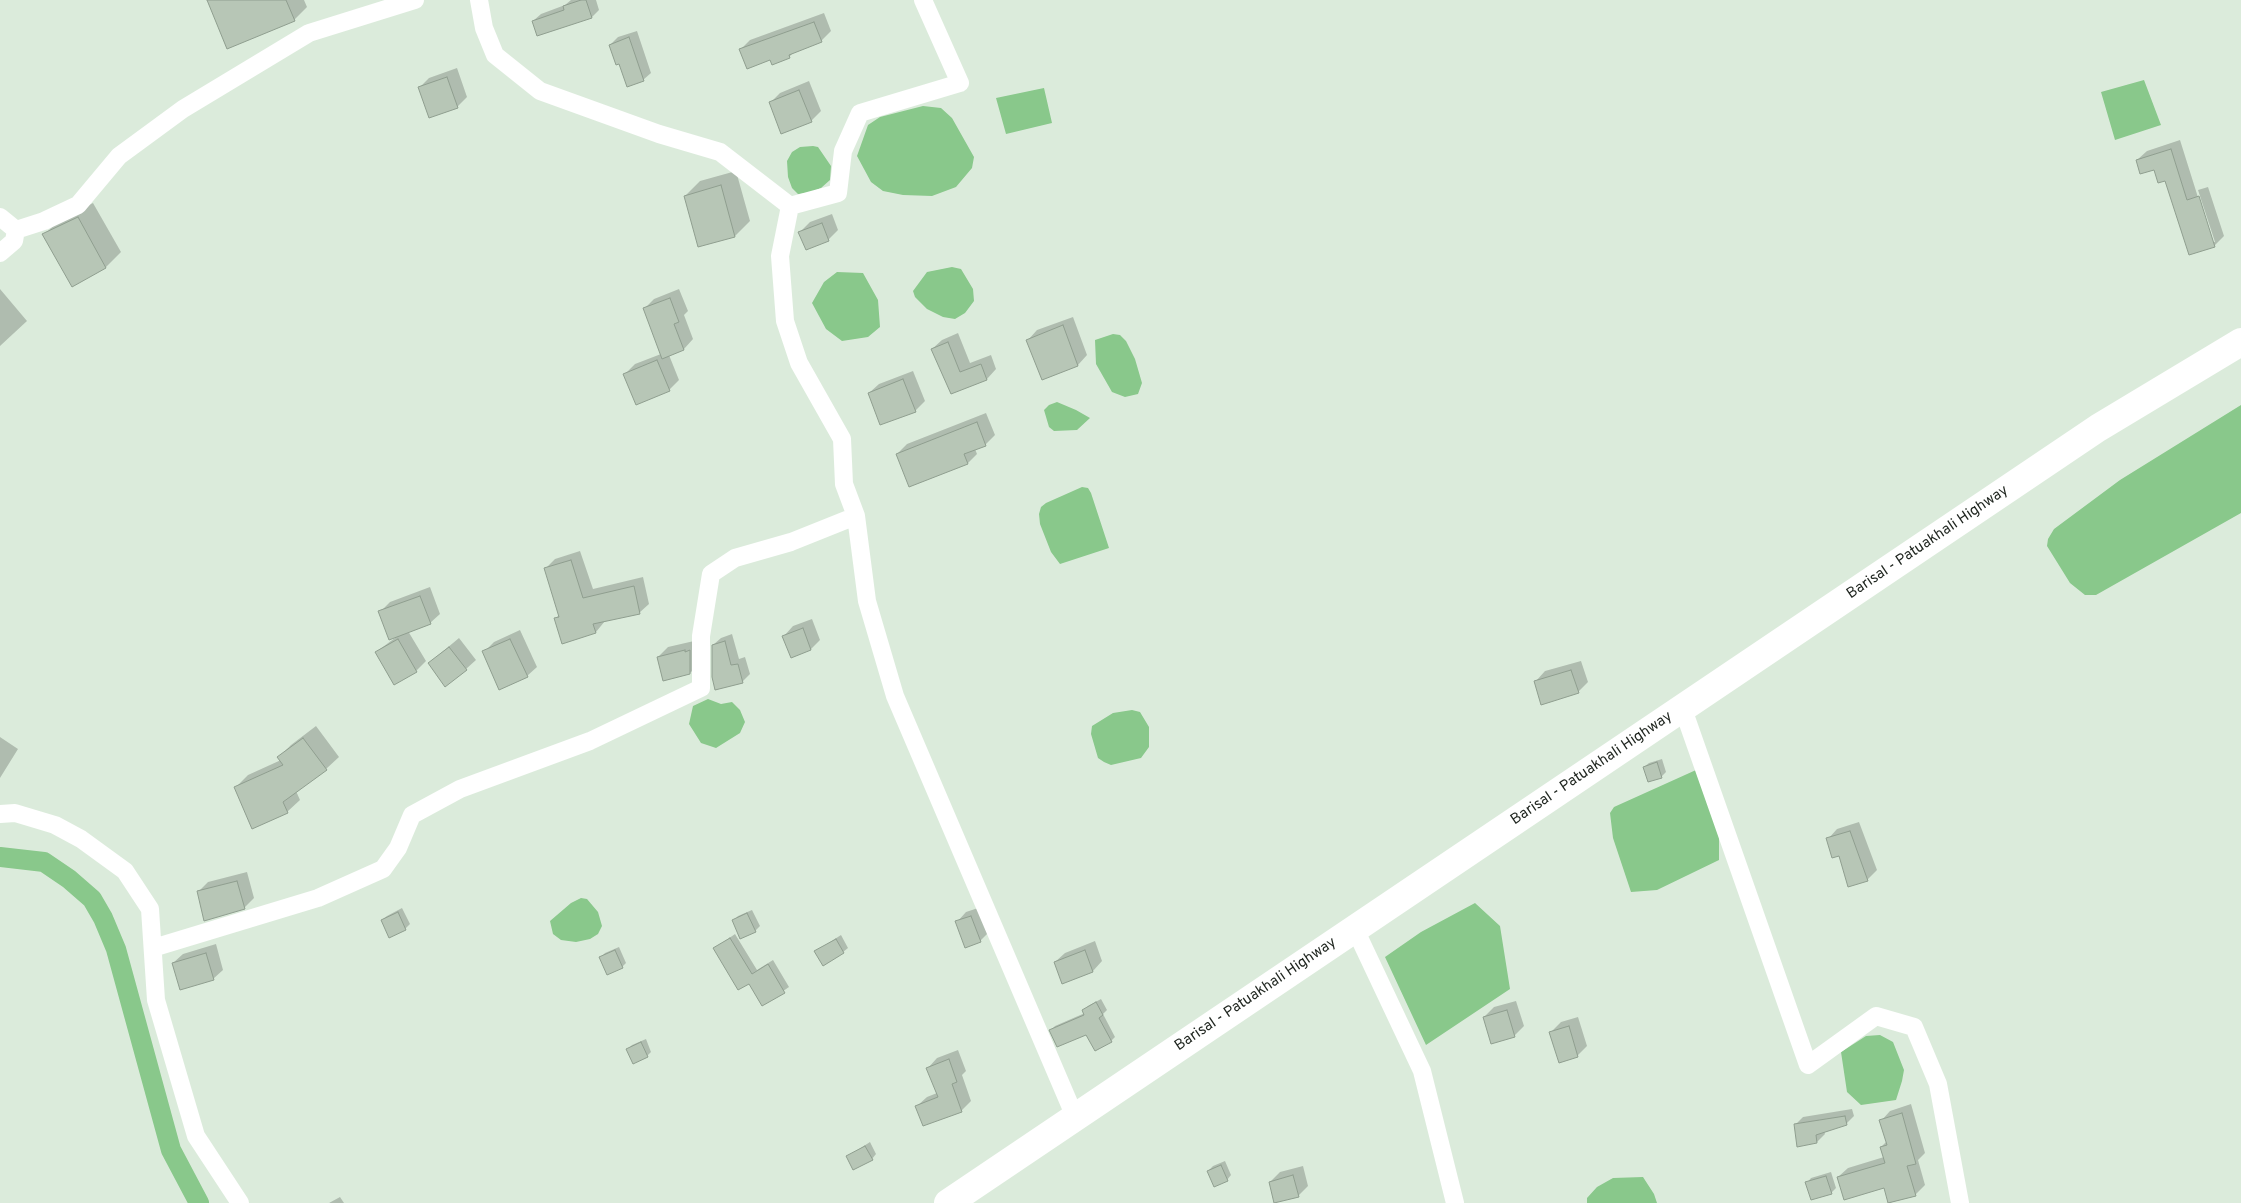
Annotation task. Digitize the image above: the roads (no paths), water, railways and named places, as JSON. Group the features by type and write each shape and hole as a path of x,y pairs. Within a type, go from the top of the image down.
{"highway":[{"name":"Barisal - Patuakhali Highway","path":"948,1203 2098,428 2241,342"}],"street":[{"path":"16,230 44,222 78,205 119,156 183,109 309,33 415,0"},
{"path":"480,0 484,28 495,55 540,91 659,134 720,152 790,206"},
{"path":"790,206 838,193 843,151 860,113 960,83 924,0"},
{"path":"790,206 780,256 784,321 799,363 842,439 844,484 856,516 867,601 895,696 1075,1117"},
{"path":"0,217 16,230"},
{"path":"0,253 14,241 16,230"},
{"path":"152,948 318,898 383,869 398,848 412,815 460,789 590,741 701,688 701,636 711,574 736,558 790,542 856,516"},
{"path":"1683,709 1808,1065 1876,1016 1914,1027 1938,1084 1960,1203"},
{"path":"0,814 15,812 55,825 81,839 125,871 150,909 156,1000 196,1136 240,1203"},
{"path":"1355,929 1422,1072 1455,1203"}],"waterway":[{"path":"0,857 44,862 69,879 92,899 103,918 116,949 171,1150 199,1203"}]}
